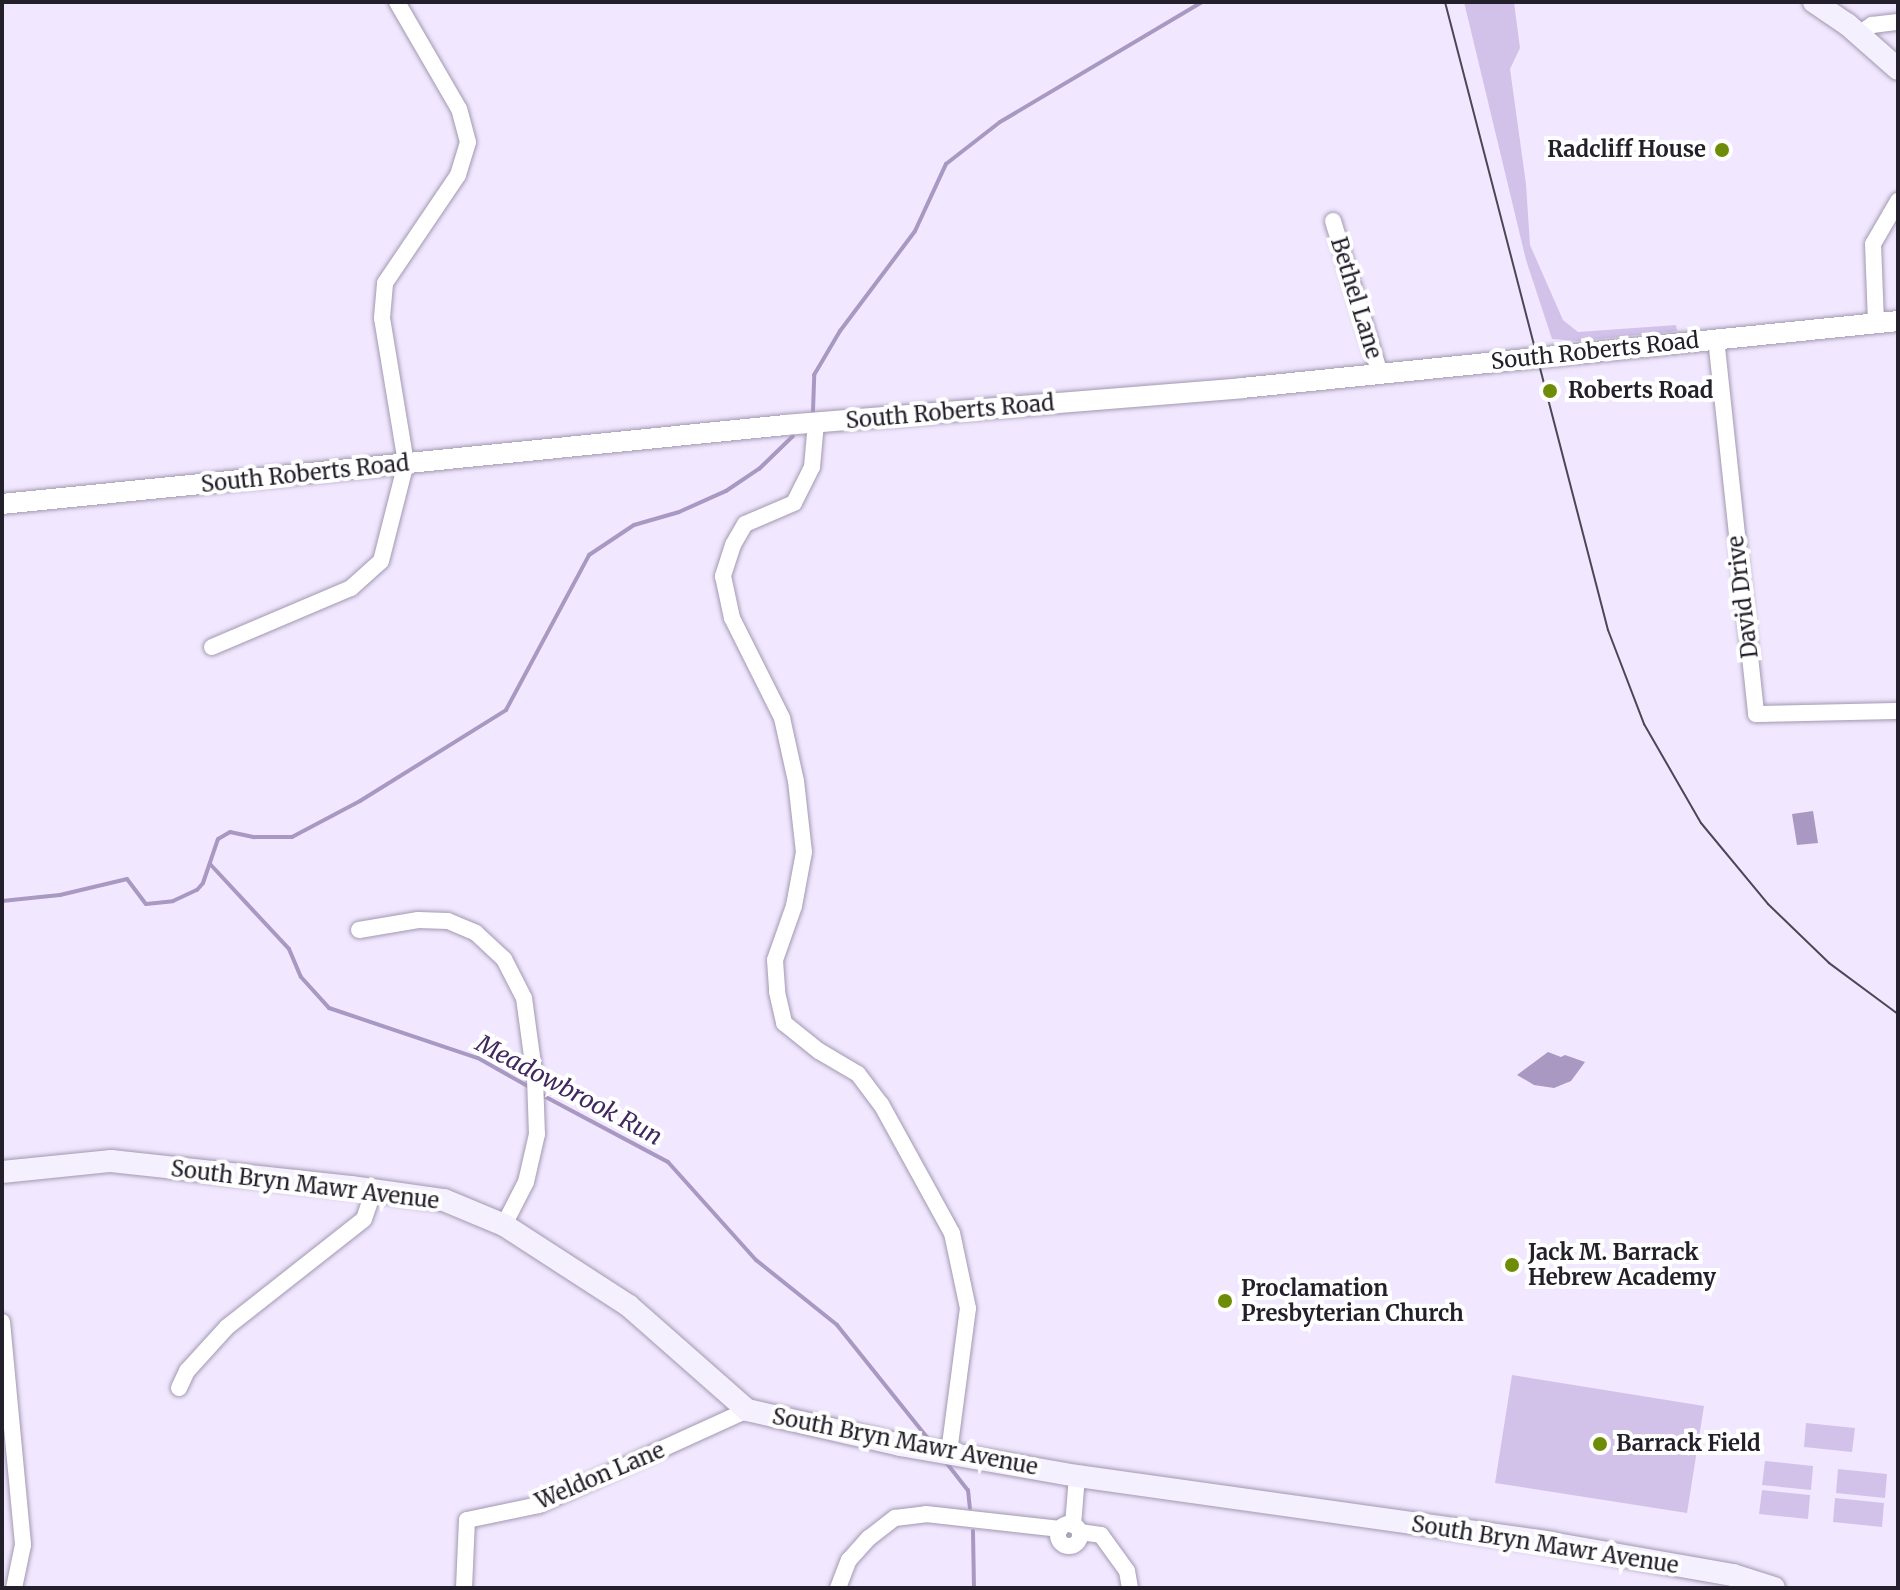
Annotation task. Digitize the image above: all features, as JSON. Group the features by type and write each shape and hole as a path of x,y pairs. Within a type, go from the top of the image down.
{"main road":[{"path":"1814,2 1859,34 1898,69"},
{"name":"South Bryn Mawr Avenue","path":"2,1172 111,1161 444,1200 504,1225 629,1306 747,1410 901,1445 1077,1476 1551,1543 1733,1575 1774,1588"}],"street":[{"path":"212,647 351,588 381,561 406,463 382,318 385,283 458,175 468,142 459,109 397,2"},
{"path":"1859,34 1872,25 1898,22"},
{"path":"1876,322 1873,244 1898,201"},
{"name":"Bethel Lane","path":"1333,221 1380,374"},
{"name":"South Roberts Road","path":"2,504 816,423 1380,374 1898,321"},
{"name":"David Drive","path":"1716,338 1756,714 1898,711"},
{"path":"816,423 812,467 794,503 745,524 733,545 723,576 732,618 782,718 796,781 804,852 794,906 775,960 777,992 784,1023 819,1051 858,1074 881,1104 952,1233 968,1308 946,1452"},
{"path":"359,930 418,920 448,921 476,933 504,959 524,998 535,1078 537,1134 526,1182 504,1225"},
{"path":"179,1388 187,1371 227,1327 364,1219 374,1190"},
{"path":"2,1322 23,1545 14,1588"},
{"name":"Weldon Lane","path":"464,1588 467,1520 539,1505 747,1410"},
{"path":"1071,1529 1077,1476"},
{"path":"838,1588 849,1560 869,1538 895,1518 926,1514 1101,1535 1127,1571 1130,1588"}],"shaded area":[{"path":"1464,2 1514,2 1520,48 1510,69 1526,184 1530,245 1563,320 1578,332 1676,325 1677,331 1578,341 1552,339 1526,260"},
{"path":"1813,811 1818,843 1797,845 1792,814"},
{"path":"1548,1052 1585,1062 1571,1081 1554,1088 1534,1085 1517,1075"},
{"name":"Barrack Field","path":"1512,1375 1704,1406 1687,1513 1495,1483"},
{"path":"1806,1423 1855,1428 1852,1452 1804,1447"},
{"path":"1765,1461 1813,1466 1811,1490 1762,1485"},
{"path":"1838,1469 1887,1474 1885,1498 1836,1493"},
{"path":"1762,1490 1810,1495 1808,1519 1759,1514"},
{"path":"1835,1498 1884,1503 1882,1527 1833,1522"}],"waterway":[{"path":"813,411 814,375 840,331 915,231 946,164 1000,122 1202,2"},
{"path":"2,901 60,895 127,879 146,904 173,901 197,890 203,883 218,839 230,832 254,837 292,837 360,801 506,710 589,555 634,525 679,512 726,491 759,469 793,436"},
{"name":"Meadowbrook Run","path":"210,864 289,949 301,977 329,1008 478,1058 531,1088"},
{"name":"Meadowbrook Run","path":"542,1095 668,1162 756,1260 837,1325 930,1441"},
{"name":"Meadowbrook Run","path":"945,1461 968,1490 970,1508"},
{"name":"Meadowbrook Run","path":"973,1531 974,1588"}],"tram line":[{"path":"1445,2 1608,630 1644,724 1701,823 1768,904 1829,963 1898,1014"}],"place":[{"name":"Radcliff House","path":"1722,150"},
{"name":"Roberts Road","path":"1550,391"},
{"name":"Jack M. Barrack Hebrew Academy","path":"1512,1265"},
{"name":"Proclamation Presbyterian Church","path":"1225,1301"},
{"name":"Barrack Field","path":"1600,1444"}]}
